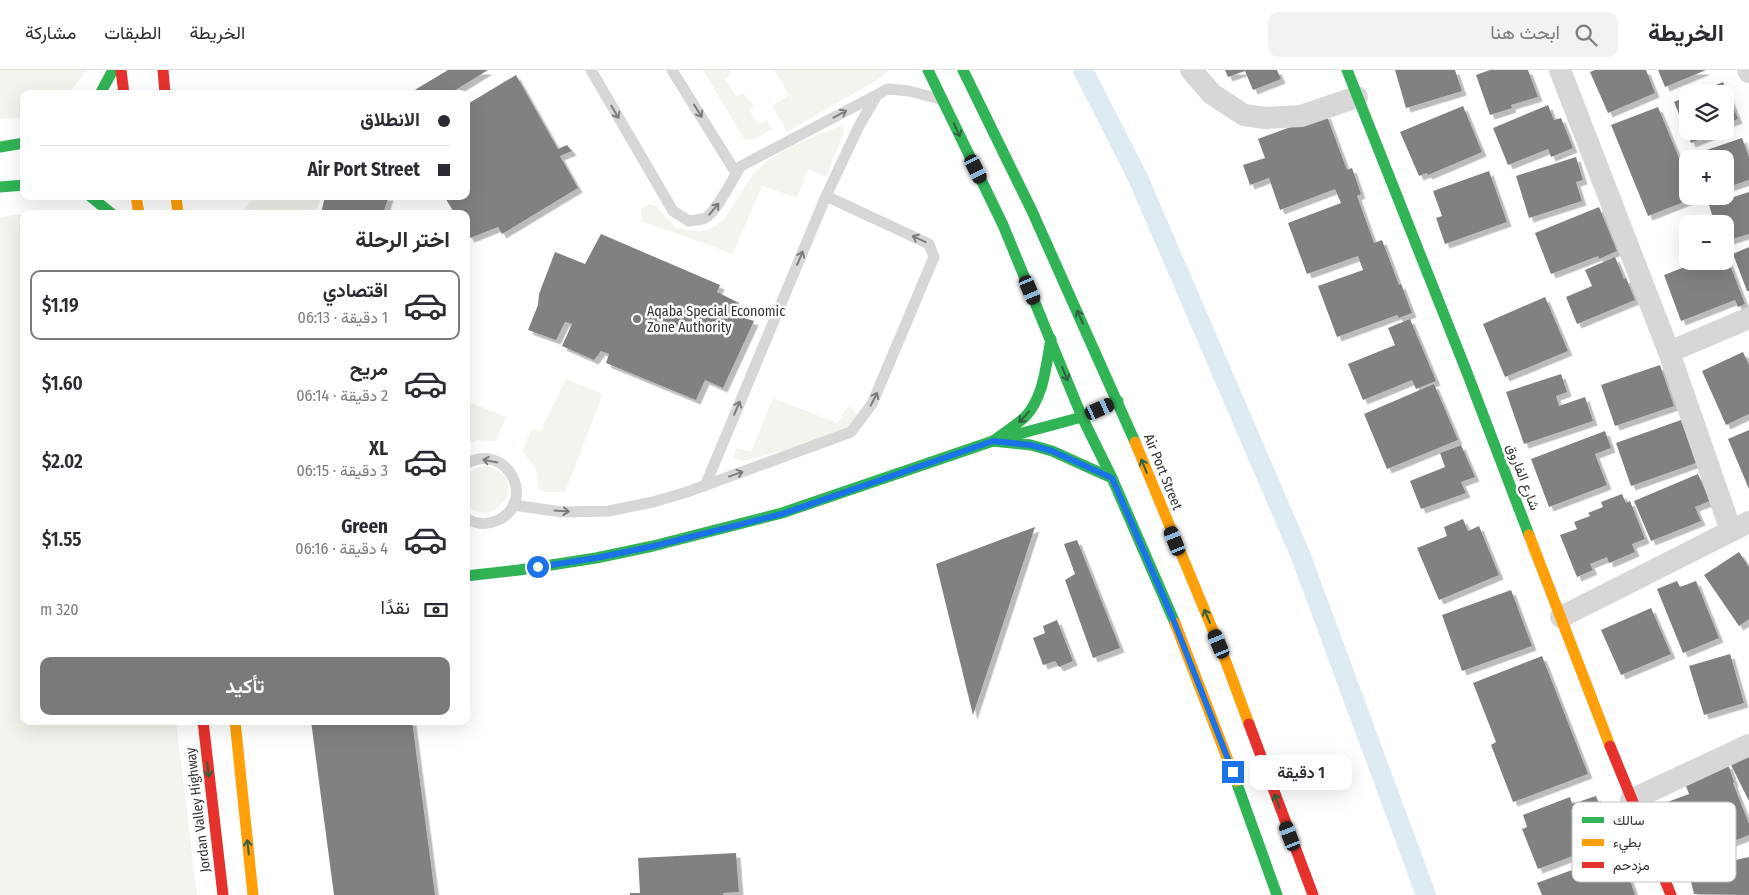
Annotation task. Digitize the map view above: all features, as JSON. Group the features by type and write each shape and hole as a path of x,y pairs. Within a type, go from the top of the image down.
{"main road":[{"path":"102,90 113,70"},
{"path":"121,70 124,90"},
{"path":"163,70 165,90"},
{"path":"928,70 1003,225 1082,417 1112,478 1173,619 1248,810 1270,889"},
{"name":"Air Port Street","path":"963,70 1032,211 1118,401 1226,662 1313,895"},
{"name":"شارع الفاروق","path":"1347,70 1381,153 1631,800"},
{"path":"0,147 20,144"},
{"path":"0,187 20,185"},
{"path":"95,200 107,210"},
{"path":"993,441 1018,423 1033,407 1042,382 1051,339"},
{"path":"470,576 596,558 654,546 782,514 993,441 1082,417 1118,401"},
{"path":"993,441 1031,445 1052,451 1112,478"},
{"name":"Jordan Valley Highway","path":"203,725 223,895"},
{"path":"235,725 254,895"},
{"name":"شارع الفاروق","path":"1666,882 1671,895"}],"street":[{"path":"1191,70 1212,94 1244,115 1265,118 1301,116 1357,97"},
{"path":"1560,70 1669,352 1740,527 1561,618"},
{"path":"1669,352 1749,318"},
{"path":"1631,800 1749,745"}],"lane":[{"path":"590,70 673,211 689,221 706,218 718,204 741,166 888,89 909,91 942,100"},
{"path":"672,70 736,173"},
{"path":"705,486 826,196 858,126 877,95"},
{"path":"514,505 562,512 609,511 653,502 705,486 851,432 872,404 934,258 929,244 826,196"},
{"path":"470,462 482,459 493,460 503,465 510,472 517,492 514,505 510,512 502,519 491,523 470,523"}],"shaded area":[{"path":"0,70 87,70 71,90 20,90 20,117 0,119"},
{"path":"703,70 729,70 732,75 725,78 736,96 743,93 754,106 749,110 759,124 767,120 773,129 752,140 744,139"},
{"path":"774,70 888,70 882,77 787,132 772,106 789,95"},
{"path":"842,126 844,133 826,177 808,169 797,198 762,186 733,254 642,221 641,209 648,204 656,206 676,228 692,231 711,229 726,215 757,170 775,156 797,144"},
{"path":"252,200 320,200 317,210 244,210"},
{"path":"20,214 20,725 176,725 197,895 0,895 0,217"},
{"path":"566,379 603,394 565,492 544,492 538,488 537,473 532,463 522,451 531,429 540,432"},
{"path":"773,398 838,423 846,408 850,406 857,415 847,428 834,437 743,461 733,458 736,448 751,452"},
{"path":"470,403 506,417 496,441 476,440 470,442"},
{"path":"484,466 499,471 507,480 508,490 504,500 497,508 487,513 476,512 470,507 470,473 476,468"}],"building":[{"path":"448,70 488,70 456,90 415,90"},
{"path":"1225,70 1277,70 1281,79 1253,90 1245,71 1228,77"},
{"path":"1395,70 1455,70 1462,91 1406,108"},
{"path":"1490,70 1528,70 1538,97 1511,105 1512,108 1490,115 1476,75"},
{"path":"1595,70 1646,70 1655,93 1608,113 1590,72"},
{"path":"1658,70 1706,70 1665,87"},
{"path":"516,75 558,149 567,145 572,151 560,156 578,188 502,234 498,227 470,238 470,210 453,210 446,200 470,200 470,103"},
{"path":"1679,100 1679,114 1674,102"},
{"path":"1548,105 1554,120 1561,118 1573,148 1551,157 1548,149 1508,165 1493,128"},
{"path":"1463,106 1482,152 1428,175 1427,173 1419,176 1400,132"},
{"path":"1658,107 1679,158 1679,204 1648,216 1611,125"},
{"path":"1734,109 1738,119 1734,121"},
{"path":"1326,114 1347,170 1352,168 1361,194 1357,196 1374,243 1382,240 1412,313 1399,318 1397,315 1337,337 1318,286 1363,270 1358,256 1307,274 1288,223 1341,203 1335,189 1280,210 1269,178 1250,185 1243,165 1265,158 1258,139"},
{"path":"1742,138 1749,157 1749,180 1734,185 1734,150 1707,150"},
{"path":"1576,157 1583,180 1576,182 1582,201 1529,218 1516,176"},
{"path":"1489,171 1507,222 1445,244 1436,218 1442,216 1433,191"},
{"path":"1749,192 1749,234 1734,238 1734,215 1712,215 1709,205 1734,205 1734,197"},
{"path":"324,200 388,200 384,210 322,210"},
{"path":"1599,207 1617,251 1599,259 1598,256 1551,274 1535,233"},
{"path":"601,234 720,285 717,292 739,303 732,314 754,321 723,388 705,380 696,400 606,363 609,354 601,351 594,360 562,346 572,324 565,322 556,340 528,330 555,252 585,264"},
{"path":"1749,247 1749,291 1747,291 1734,254"},
{"path":"1615,257 1635,300 1577,324 1566,297 1592,286 1585,270"},
{"path":"1679,269 1732,270 1745,304 1738,307 1735,300 1681,321 1664,275"},
{"path":"1545,297 1568,351 1505,377 1483,324"},
{"path":"1410,319 1436,381 1416,389 1412,380 1363,400 1348,364 1395,345 1388,328"},
{"path":"1743,352 1749,365 1749,414 1726,425 1702,371"},
{"path":"1660,365 1674,406 1615,426 1601,385"},
{"path":"1561,374 1567,392 1556,396 1559,406 1585,397 1593,421 1524,444 1506,392"},
{"path":"1434,384 1458,440 1387,469 1364,414"},
{"path":"1681,420 1696,463 1631,486 1616,443"},
{"path":"1749,430 1749,489 1728,439"},
{"path":"1605,431 1611,448 1595,454 1607,485 1549,507 1531,459"},
{"path":"1461,445 1475,477 1461,482 1466,493 1421,509 1410,481 1445,467 1440,453"},
{"path":"1698,474 1710,501 1695,507 1701,521 1651,541 1634,501"},
{"path":"1622,494 1626,503 1630,501 1645,539 1632,544 1635,552 1609,563 1607,557 1590,564 1593,570 1577,577 1560,535 1577,529 1574,522 1590,516 1588,513 1603,507 1601,502"},
{"path":"1463,519 1468,531 1479,526 1499,575 1439,600 1417,548 1447,536 1444,527"},
{"path":"1035,527 973,715 936,564"},
{"path":"1077,540 1120,648 1093,658 1065,580 1075,574 1064,544"},
{"path":"1739,552 1749,567 1749,619 1739,626 1704,575"},
{"path":"1677,581 1680,587 1696,581 1719,638 1683,653 1657,589"},
{"path":"1511,590 1532,646 1462,671 1442,615"},
{"path":"1651,608 1671,654 1621,675 1601,630"},
{"path":"1057,620 1073,661 1059,667 1055,661 1043,665 1033,638 1045,633 1043,626"},
{"path":"1730,654 1744,703 1704,715 1689,666"},
{"path":"1542,656 1588,774 1513,802 1491,745 1496,742 1473,683"},
{"path":"312,725 413,725 435,895 334,895"},
{"path":"1749,754 1749,801 1730,763"},
{"path":"1728,764 1733,783 1749,824 1749,835 1736,840 1736,802 1667,802 1689,794 1684,781"},
{"path":"1596,796 1598,802 1578,802"},
{"path":"1570,797 1572,804 1572,856 1538,869 1522,829 1527,827 1523,815"},
{"path":"736,853 739,892 723,893 723,895 630,895 630,893 640,893 638,858"},
{"path":"1749,857 1749,895 1694,894 1691,882 1736,882 1736,860"},
{"path":"1572,870 1572,882 1631,882 1635,895 1542,895 1537,883"}],"waterway":[{"path":"1083,70 1138,178 1300,554 1426,895"}],"traffic: fast":[{"path":"102,90 113,70"},
{"path":"928,70 1003,225 1082,417 1112,478 1175,623"},
{"path":"963,70 1032,211 1135,442"},
{"path":"1347,70 1529,535"},
{"path":"0,147 20,144"},
{"path":"0,187 20,185"},
{"path":"95,200 107,210"},
{"path":"993,441 1025,417 1031,409 1043,380 1051,339"},
{"path":"470,576 596,558 653,546 782,513 993,441 1082,417 1118,401"},
{"path":"993,441 1031,445 1052,451 1112,478"},
{"path":"1236,781 1277,895"}],"traffic: slow":[{"path":"137,200 138,210"},
{"path":"176,200 178,210"},
{"path":"1135,442 1226,662 1249,724"},
{"path":"1529,535 1610,746"},
{"path":"1175,623 1236,781"},
{"path":"235,725 253,895"}],"traffic: jam":[{"path":"121,70 124,90"},
{"path":"163,70 165,90"},
{"path":"1249,724 1313,895"},
{"path":"203,725 223,895"},
{"path":"1610,746 1633,802"},
{"path":"1666,882 1671,895"}],"place":[{"name":"Aqaba Special Economic Zone Authority","path":"637,319"}],"route":[{"path":"538,567 654,546 782,514 993,441 1031,445 1052,451 1076,460 1112,478 1173,619 1233,772"}]}
